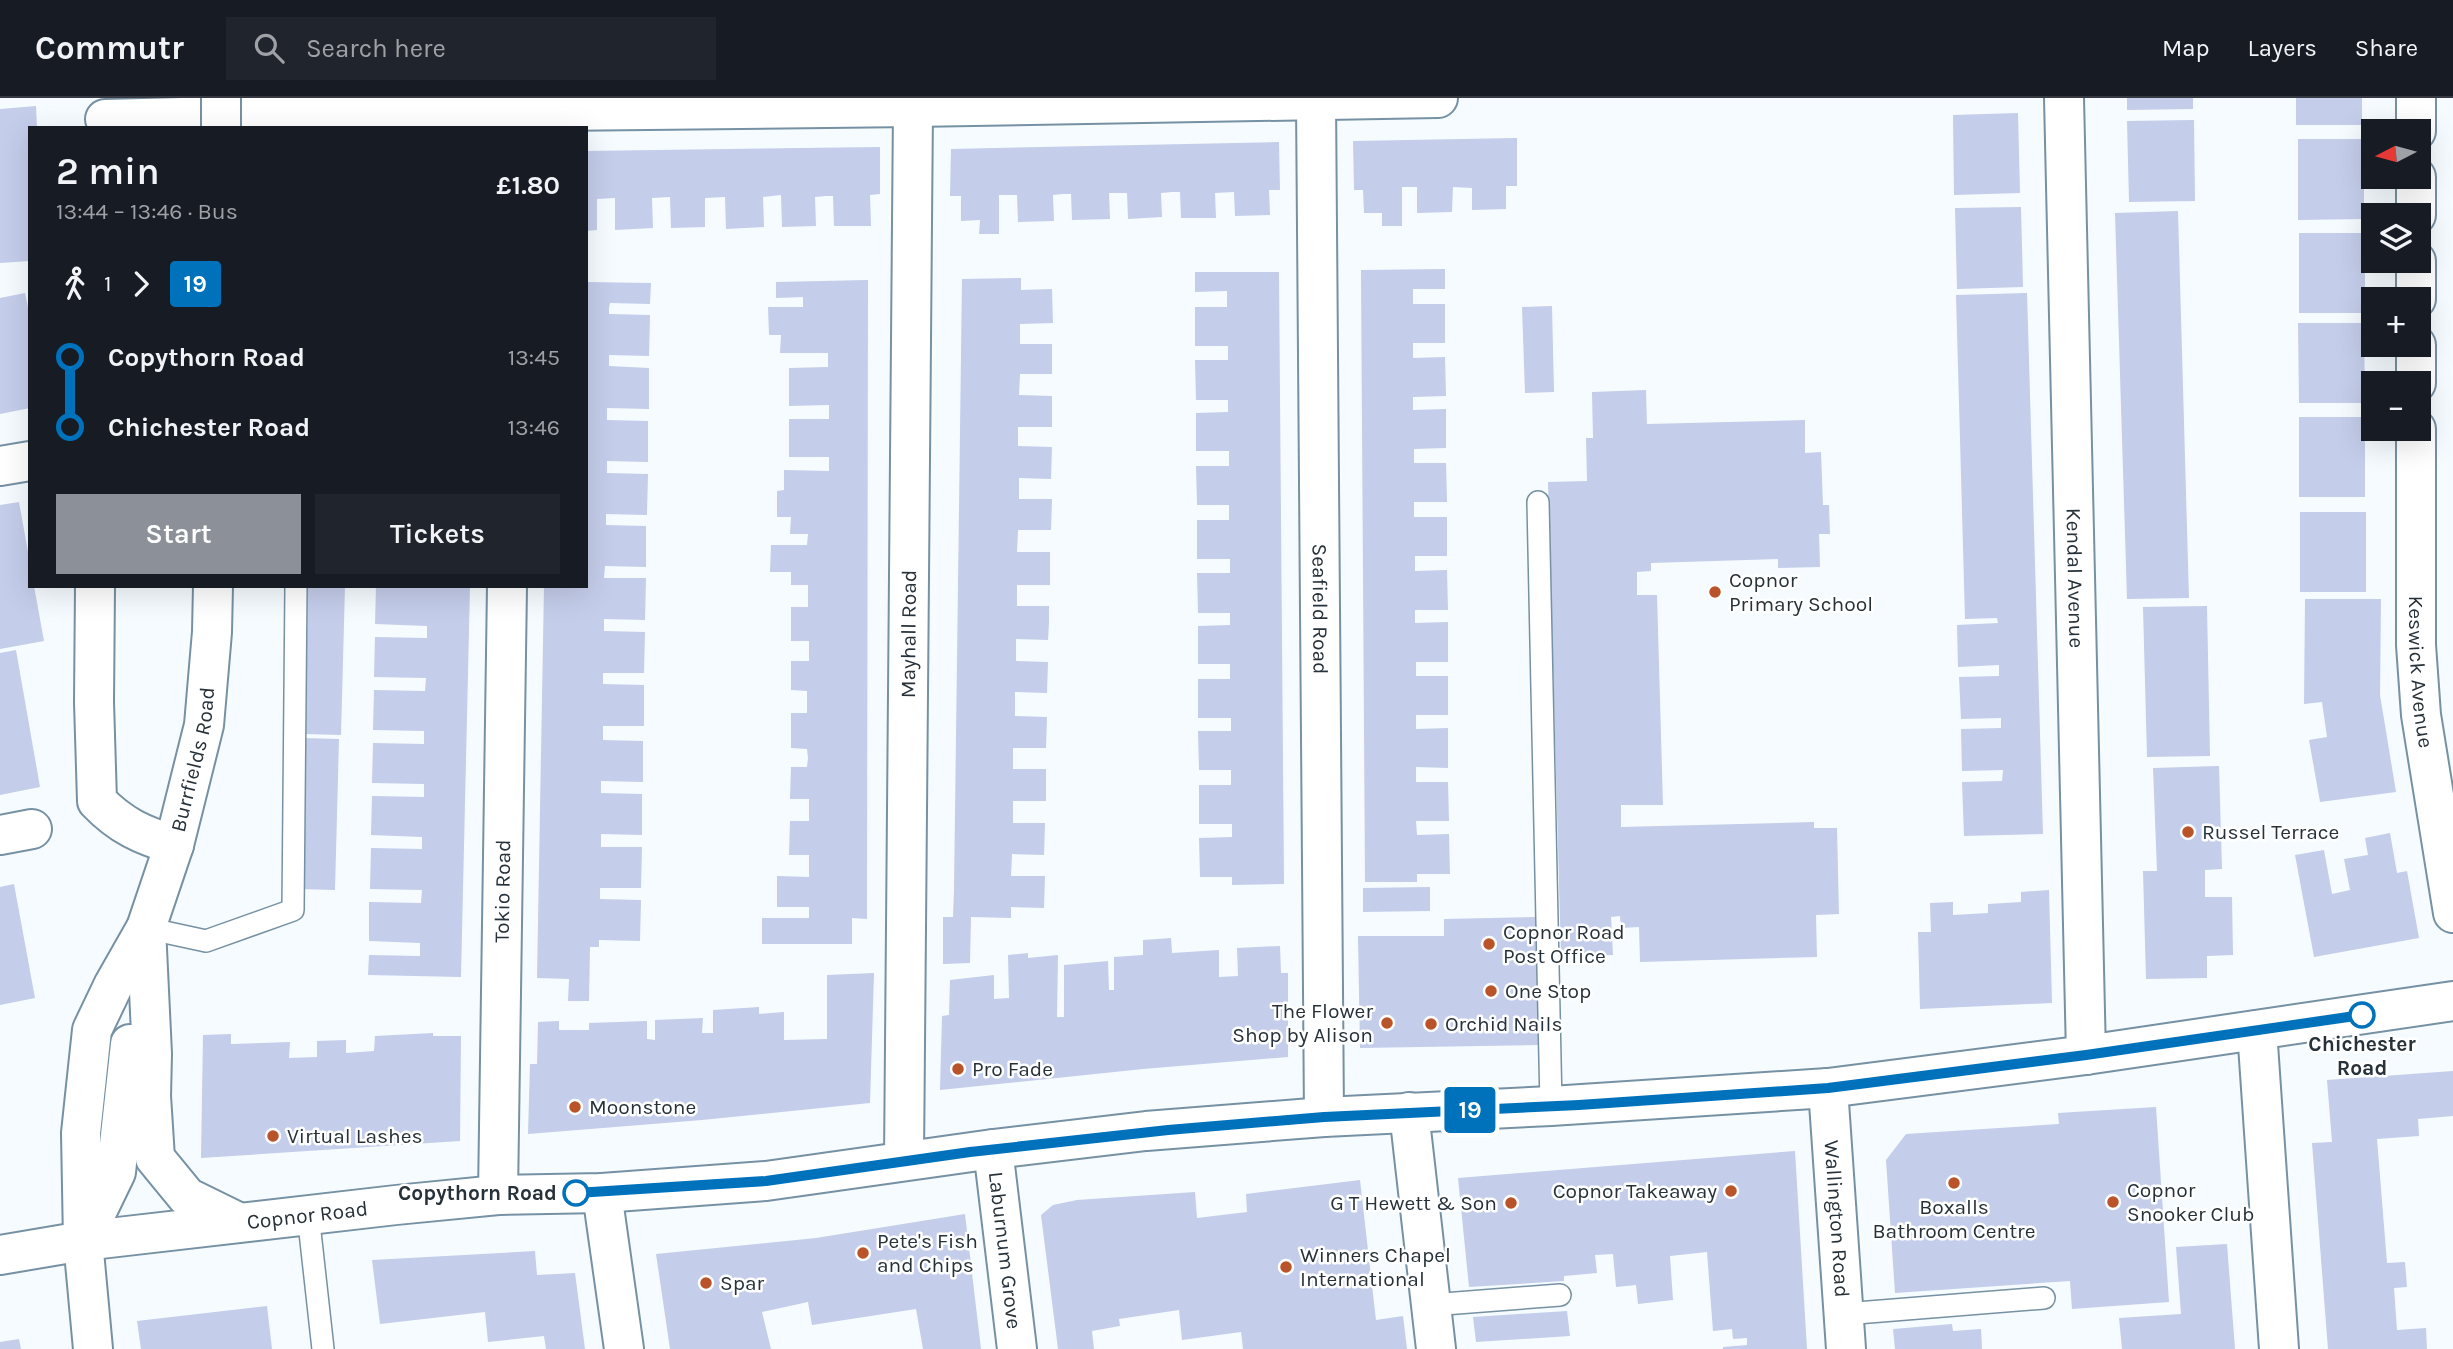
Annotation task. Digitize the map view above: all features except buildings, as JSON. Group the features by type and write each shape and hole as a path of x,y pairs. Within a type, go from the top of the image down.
{"street":[{"path":"221,98 221,126"},
{"path":"105,115 299,121 514,120 913,107 1438,98"},
{"name":"Kendal Avenue","path":"2064,98 2086,1055"},
{"path":"2416,98 2416,119"},
{"name":"Seafield Road","path":"1316,100 1324,1117"},
{"name":"Mayhall Road","path":"904,1161 913,107"},
{"name":"Keswick Avenue","path":"2416,441 2416,645 2421,715 2453,913"},
{"path":"0,466 28,461"},
{"path":"95,588 97,801 113,818 143,835 174,845"},
{"name":"Burrfields Road","path":"93,1349 83,1241 81,1133 92,1030 146,928 174,845 204,725 213,588"},
{"name":"Tokio Road","path":"498,1195 507,588"},
{"name":"Burrfields Road","path":"146,928 155,1158 187,1197 238,1222"},
{"name":"Copnor Road","path":"0,1255 83,1241 238,1222 498,1195 602,1193 766,1181 993,1149 1146,1132 1324,1117 1551,1107 1828,1088 2086,1055 2453,1001"},
{"path":"2257,1030 2279,1349"},
{"name":"Wallington Road","path":"1828,1088 1845,1332"},
{"path":"1409,1112 1436,1349"},
{"name":"Laburnum Grove","path":"993,1149 1017,1349"},
{"path":"602,1193 624,1349"}],"lane":[{"path":"1538,502 1551,1107"},
{"path":"146,928 206,941 293,910 296,588"},
{"path":"308,1214 323,1349"},
{"path":"1431,1305 1560,1294"},
{"path":"1845,1332 2044,1298"}],"bus line":[{"name":"19","path":"576,1193 766,1181 970,1152 1168,1130 1324,1117 1579,1105 1828,1088 2086,1055 2362,1015"}],"place":[{"name":"Copnor Primary School","path":"1715,592"},
{"name":"Russel Terrace","path":"2188,832"},
{"name":"Copnor Road Post Office","path":"1489,944"},
{"name":"One Stop","path":"1491,991"},
{"name":"Chichester Road","path":"2362,1015"},
{"name":"The Flower Shop by Alison","path":"1387,1023"},
{"name":"Orchid Nails","path":"1431,1024"},
{"name":"Pro Fade","path":"958,1069"},
{"name":"Moonstone","path":"575,1107"},
{"name":"Virtual Lashes","path":"273,1136"},
{"name":"Boxalls Bathroom Centre","path":"1954,1183"},
{"name":"Copnor Takeaway","path":"1731,1191"},
{"name":"Copythorn Road","path":"576,1193"},
{"name":"Copnor Snooker Club","path":"2113,1202"},
{"name":"G T Hewett & Son","path":"1511,1203"},
{"name":"Pete's Fish and Chips","path":"863,1253"},
{"name":"Winners Chapel International","path":"1286,1267"},
{"name":"Spar","path":"706,1283"}]}
